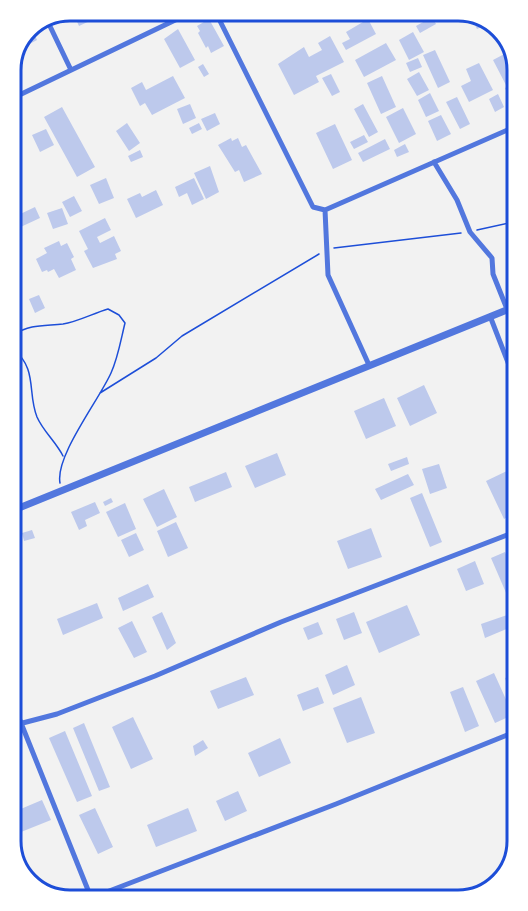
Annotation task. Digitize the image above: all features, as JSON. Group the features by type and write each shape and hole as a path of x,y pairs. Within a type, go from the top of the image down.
{"street":[{"path":"21,94 171,21"},
{"path":"221,21 314,207 326,210 507,130"},
{"path":"50,26 71,70"},
{"path":"434,162 457,200 471,232 492,258 493,274 507,302"},
{"path":"326,210 328,275 369,365"},
{"path":"21,507 507,309"},
{"path":"490,316 507,360"},
{"path":"21,722 57,714 155,676 281,622 507,535"},
{"path":"21,730 88,890"},
{"path":"115,890 507,735"}],"path":[{"path":"100,393 156,358 182,336 327,249 471,232 507,223"},
{"path":"21,331 43,324 64,324 108,309 112,309 124,319 125,323 112,372 64,457 59,476 62,490"},
{"path":"21,358 30,375 38,420 56,442 64,457"}],"building":[{"path":"77,21 90,21 79,26"},
{"path":"210,21 224,46 211,53 198,33 200,31 197,26"},
{"path":"365,21 369,21 376,34 346,50 342,43 350,39 346,32"},
{"path":"425,21 434,21 436,24 420,33 416,26"},
{"path":"178,29 195,60 180,68 164,39"},
{"path":"413,32 424,52 409,60 399,40"},
{"path":"35,35 37,40 28,45"},
{"path":"330,36 344,62 316,76 319,82 294,95 278,64 304,47 309,57 322,50 318,43"},
{"path":"386,43 396,60 364,77 355,60"},
{"path":"435,50 450,82 438,88 423,55"},
{"path":"504,54 507,87 493,60"},
{"path":"418,58 422,67 410,72 406,63"},
{"path":"479,63 493,90 469,102 461,86 471,81 466,69"},
{"path":"203,64 209,74 204,77 198,67"},
{"path":"419,72 429,90 417,96 407,79"},
{"path":"331,74 340,92 332,96 322,78"},
{"path":"173,76 185,98 152,115 145,103 140,106 131,88 142,82 146,90"},
{"path":"382,76 396,107 381,114 367,83"},
{"path":"430,93 439,111 426,117 418,100"},
{"path":"498,94 504,107 495,112 489,99"},
{"path":"457,97 470,124 460,129 446,102"},
{"path":"190,104 196,118 183,124 177,109"},
{"path":"363,104 378,132 369,137 354,109"},
{"path":"62,107 95,167 77,177 44,117"},
{"path":"403,108 416,134 399,143 386,117"},
{"path":"215,113 220,124 207,131 201,119"},
{"path":"441,115 451,134 437,141 428,121"},
{"path":"127,123 140,143 129,151 116,131"},
{"path":"199,123 202,129 192,134 189,128"},
{"path":"335,124 352,160 333,169 316,133"},
{"path":"46,129 54,145 40,152 32,135"},
{"path":"364,135 368,142 354,149 350,142"},
{"path":"231,138 232,141 238,138 242,147 246,145 262,174 244,182 239,170 235,172 218,145"},
{"path":"385,139 390,149 363,162 358,153"},
{"path":"405,144 409,152 397,157 394,150"},
{"path":"140,150 143,157 131,162 128,156"},
{"path":"210,166 219,192 206,199 194,173"},
{"path":"106,178 114,198 99,204 90,185"},
{"path":"194,178 204,199 192,205 187,193 179,197 175,187"},
{"path":"156,190 163,205 136,218 127,199 140,193 142,197"},
{"path":"74,196 82,211 70,217 62,202"},
{"path":"35,207 40,218 21,227 21,214"},
{"path":"62,208 68,224 53,229 47,213"},
{"path":"105,218 111,230 97,237 100,243 114,236 121,251 115,254 117,259 93,268 84,251 88,249 79,231"},
{"path":"59,241 61,246 67,243 74,257 71,259 76,270 59,278 54,269 42,272 36,259 47,253 44,248"},
{"path":"39,295 45,308 35,313 29,299"},
{"path":"424,385 437,413 410,426 397,398"},
{"path":"384,398 396,426 366,439 354,411"},
{"path":"277,453 286,475 255,488 245,466"},
{"path":"407,457 409,464 391,471 388,464"},
{"path":"439,464 447,488 430,494 422,469"},
{"path":"507,471 507,517 504,519 486,481"},
{"path":"226,472 232,487 195,502 189,487"},
{"path":"408,474 414,485 381,500 375,489"},
{"path":"164,489 177,517 157,527 143,499"},
{"path":"422,493 442,542 430,547 410,498"},
{"path":"111,498 113,502 105,506 103,502"},
{"path":"95,502 100,513 85,520 87,526 79,530 71,512"},
{"path":"125,503 136,529 118,537 106,512"},
{"path":"176,522 188,548 168,557 157,531"},
{"path":"371,528 382,557 348,569 337,541"},
{"path":"32,530 35,538 24,541 22,533"},
{"path":"136,533 144,550 129,557 121,540"},
{"path":"505,552 507,557 507,595 491,558"},
{"path":"475,561 484,584 466,591 457,569"},
{"path":"148,584 154,597 123,611 118,598"},
{"path":"97,603 103,618 63,635 57,619"},
{"path":"407,605 420,635 379,653 366,622"},
{"path":"162,612 176,643 167,650 152,617"},
{"path":"354,612 362,633 344,640 336,619"},
{"path":"507,615 507,629 485,638 481,624"},
{"path":"132,621 147,652 134,658 118,628"},
{"path":"318,622 323,634 308,640 303,628"},
{"path":"347,665 355,685 333,695 325,675"},
{"path":"494,673 507,702 507,718 495,723 476,681"},
{"path":"246,677 254,695 218,709 210,691"},
{"path":"318,687 324,703 303,711 297,695"},
{"path":"463,687 479,726 465,732 450,692"},
{"path":"361,697 375,733 347,743 333,708"},
{"path":"133,717 153,759 131,769 112,727"},
{"path":"84,723 110,787 99,791 73,728"},
{"path":"65,731 92,796 77,802 49,738"},
{"path":"280,738 291,763 259,777 248,753"},
{"path":"203,740 208,748 195,756 193,746"},
{"path":"238,791 247,811 225,821 216,801"},
{"path":"42,800 51,820 21,832 21,809"},
{"path":"95,808 113,847 98,854 79,815"},
{"path":"188,808 197,831 156,847 147,825"}]}
